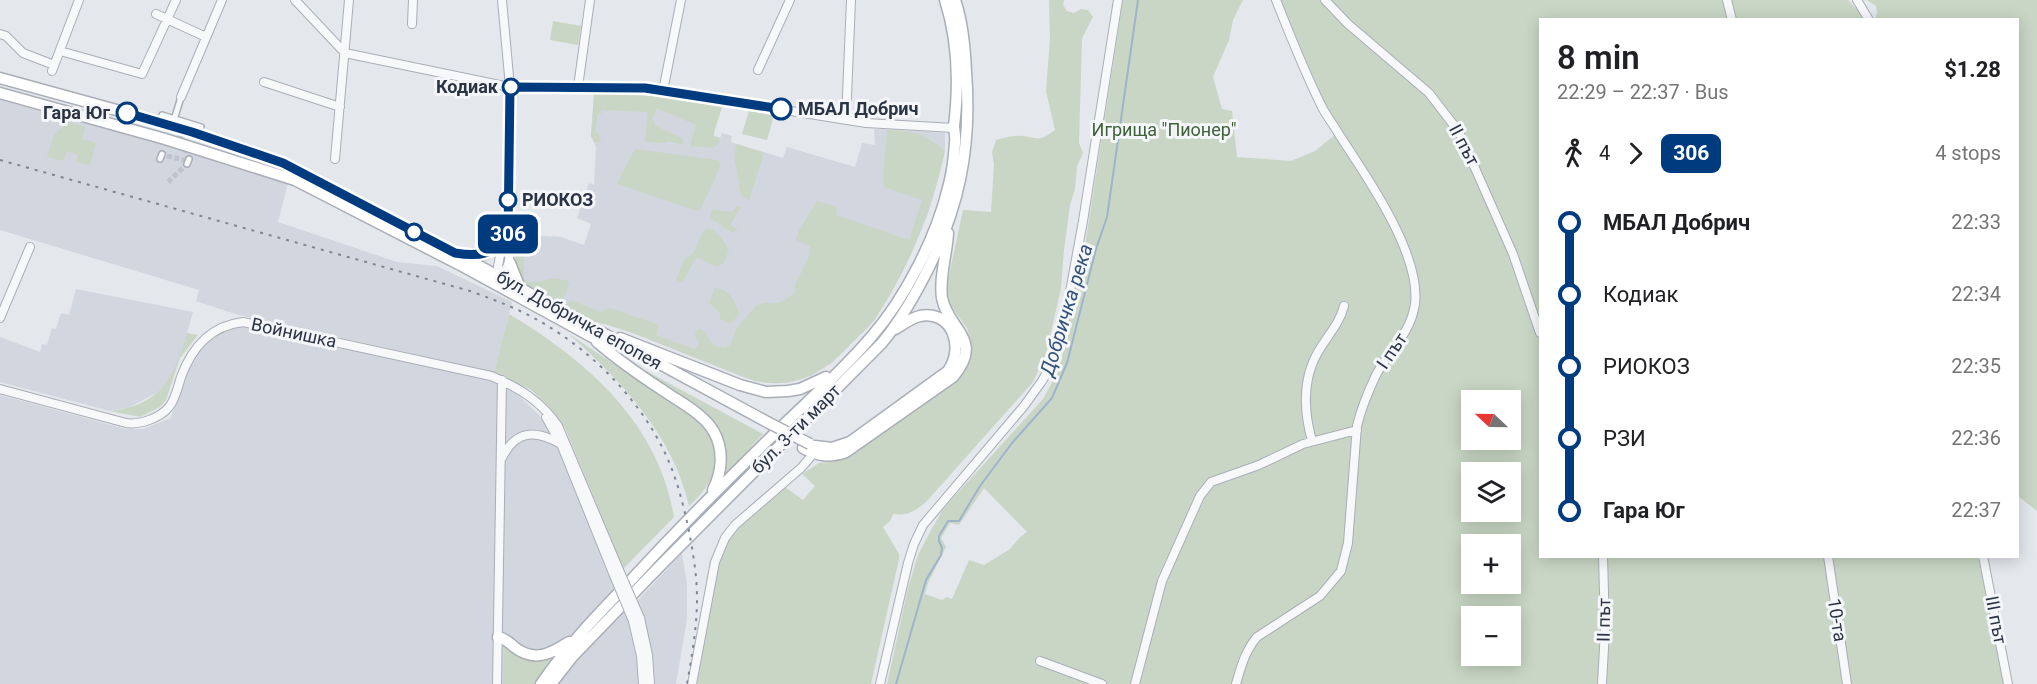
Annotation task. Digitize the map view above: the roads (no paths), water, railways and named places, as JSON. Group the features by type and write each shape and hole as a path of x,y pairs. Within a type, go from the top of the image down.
{"main road":[{"name":"бул. 3-ти март","path":"541,684 577,637 710,497 841,368 883,323 921,259 939,218 948,188 954,152 958,93 954,48 945,0"},
{"name":"бул. 3-ти март","path":"551,684 573,656 657,569 892,331 918,289 949,224 966,154 968,96 965,49 960,14 955,0"},
{"name":"бул. Добричка епопея","path":"0,78 171,126 283,163 455,253 497,282 520,289 592,332"},
{"name":"бул. Добричка епопея","path":"0,93 165,139 289,178 497,282 811,448"},
{"path":"954,128 962,135 967,129"},
{"path":"811,448 829,456 855,448 953,377 958,370 964,360 963,334 942,299 942,278 949,224"},
{"path":"455,253 485,254 500,244"},
{"path":"510,262 520,289"},
{"path":"811,448 832,448 850,442 948,371 953,363 956,356 956,340 948,326 942,321 920,316 892,331"},
{"path":"592,332 627,340 740,385 765,392 800,389 815,384 841,368"},
{"path":"592,332 617,359 708,422 718,441 721,453 718,481 710,497"},
{"path":"498,637 505,638 525,654 539,656 554,652 577,637"}],"street":[{"path":"0,34 6,36 23,53 53,68 79,0"},
{"path":"60,51 142,74 176,0"},
{"path":"175,119 181,98 222,0"},
{"path":"295,0 345,53 510,87 645,88 866,123 954,128"},
{"path":"335,159 349,0"},
{"path":"412,24 413,0"},
{"path":"497,282 510,262 508,234 510,87 502,0"},
{"path":"578,87 590,0"},
{"path":"663,91 681,0"},
{"path":"758,70 790,0"},
{"path":"846,120 851,0"},
{"path":"880,684 908,563 923,525 1024,406 1052,363 1065,319 1083,221 1118,0"},
{"name":"І път","path":"1236,684 1249,646 1257,637 1320,596 1341,571 1348,543 1357,430 1361,409 1376,375 1403,336 1412,316 1415,291 1408,257 1377,195 1321,105 1276,0"},
{"name":"ІІ път","path":"1325,0 1348,24 1429,93 1466,142 1513,254 1538,322"},
{"path":"1727,0 1732,18"},
{"path":"1857,0 1868,18"},
{"path":"156,14 206,37"},
{"path":"264,82 340,107"},
{"path":"162,115 201,127"},
{"path":"497,282 500,244 508,234"},
{"path":"0,318 30,246"},
{"path":"1312,441 1307,414 1306,379 1344,306"},
{"name":"Войнишка","path":"0,389 126,423 140,422 162,413 169,407 189,358 201,341 214,330 232,323 243,322 491,376 528,395"},
{"path":"496,684 502,380"},
{"path":"528,395 548,419 561,444 637,620 648,655 650,684"},
{"path":"528,395 546,410 562,434 616,572"},
{"path":"1135,684 1162,581 1205,488 1211,482 1312,441 1357,430"},
{"path":"501,462 510,445 526,435 545,436 561,444"},
{"path":"692,684 715,562 725,538 811,448"},
{"name":"ІІ път","path":"1602,684 1605,630 1603,558"},
{"name":"10-та","path":"1828,558 1847,684"},
{"name":"ІІІ път","path":"1983,558 2008,684"},
{"path":"637,620 643,684"},
{"path":"1040,662 1102,684"}],"waterway":[{"name":"Добричка река","path":"896,684 926,580 941,555 939,536 948,521 959,521 980,486 1012,443 1052,398 1067,363 1096,249 1107,217 1138,0"}],"tunnel":[{"path":"177,127 189,159"},
{"path":"167,156 188,161"},
{"path":"168,182 187,164"}],"railway":[{"path":"0,160 470,291 533,317 583,351 622,388 639,409 666,454 677,484 689,531 697,589 695,630 687,684"}],"place":[{"name":"Кодиак","path":"511,87"},
{"name":"МБАЛ Добрич","path":"781,109"},
{"name":"Гара Юг","path":"127,113"},
{"name":"РИОКОЗ","path":"508,200"}],"park label":[{"name":"Игрища \"Пионер\"","path":"1164,130"}]}
